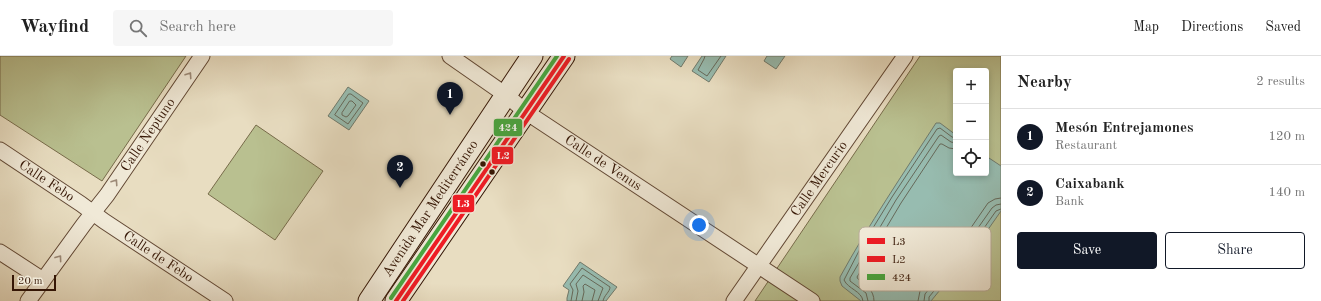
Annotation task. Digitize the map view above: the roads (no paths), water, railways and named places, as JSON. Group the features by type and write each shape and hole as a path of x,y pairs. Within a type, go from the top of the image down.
{"street":[{"name":"Calle Neptuno","path":"28,301 42,280 107,195 202,56"},
{"name":"Calle de Venus","path":"450,56 506,95 526,112 812,301"},
{"name":"Avenida Mar Mediterráneo","path":"369,301 532,56"},
{"name":"Avenida Mar Mediterráneo","path":"396,301 564,56"},
{"name":"Calle Mercurio","path":"734,301 904,56"},
{"name":"Calle Febo","path":"0,150 81,204 92,214"},
{"name":"Calle de Febo","path":"92,214 225,301"},
{"path":"0,252 42,280"}],"water":[{"path":"672,56 688,56 681,67 670,59"},
{"path":"702,56 726,56 709,82 692,71"},
{"path":"767,56 785,56 776,69 764,61"},
{"path":"348,87 369,101 349,130 328,116"},
{"path":"936,123 940,123 953,133 953,176 989,176 989,158 1001,166 1001,211 990,227 869,227"},
{"path":"859,243 859,291 939,291 931,301 861,301 842,286 840,277"},
{"path":"580,262 617,287 606,301 567,301 569,290 563,286"}],"place":[{"name":"Mesón Entrejamones","path":"450,115"},
{"name":"Caixabank","path":"400,188"}]}
